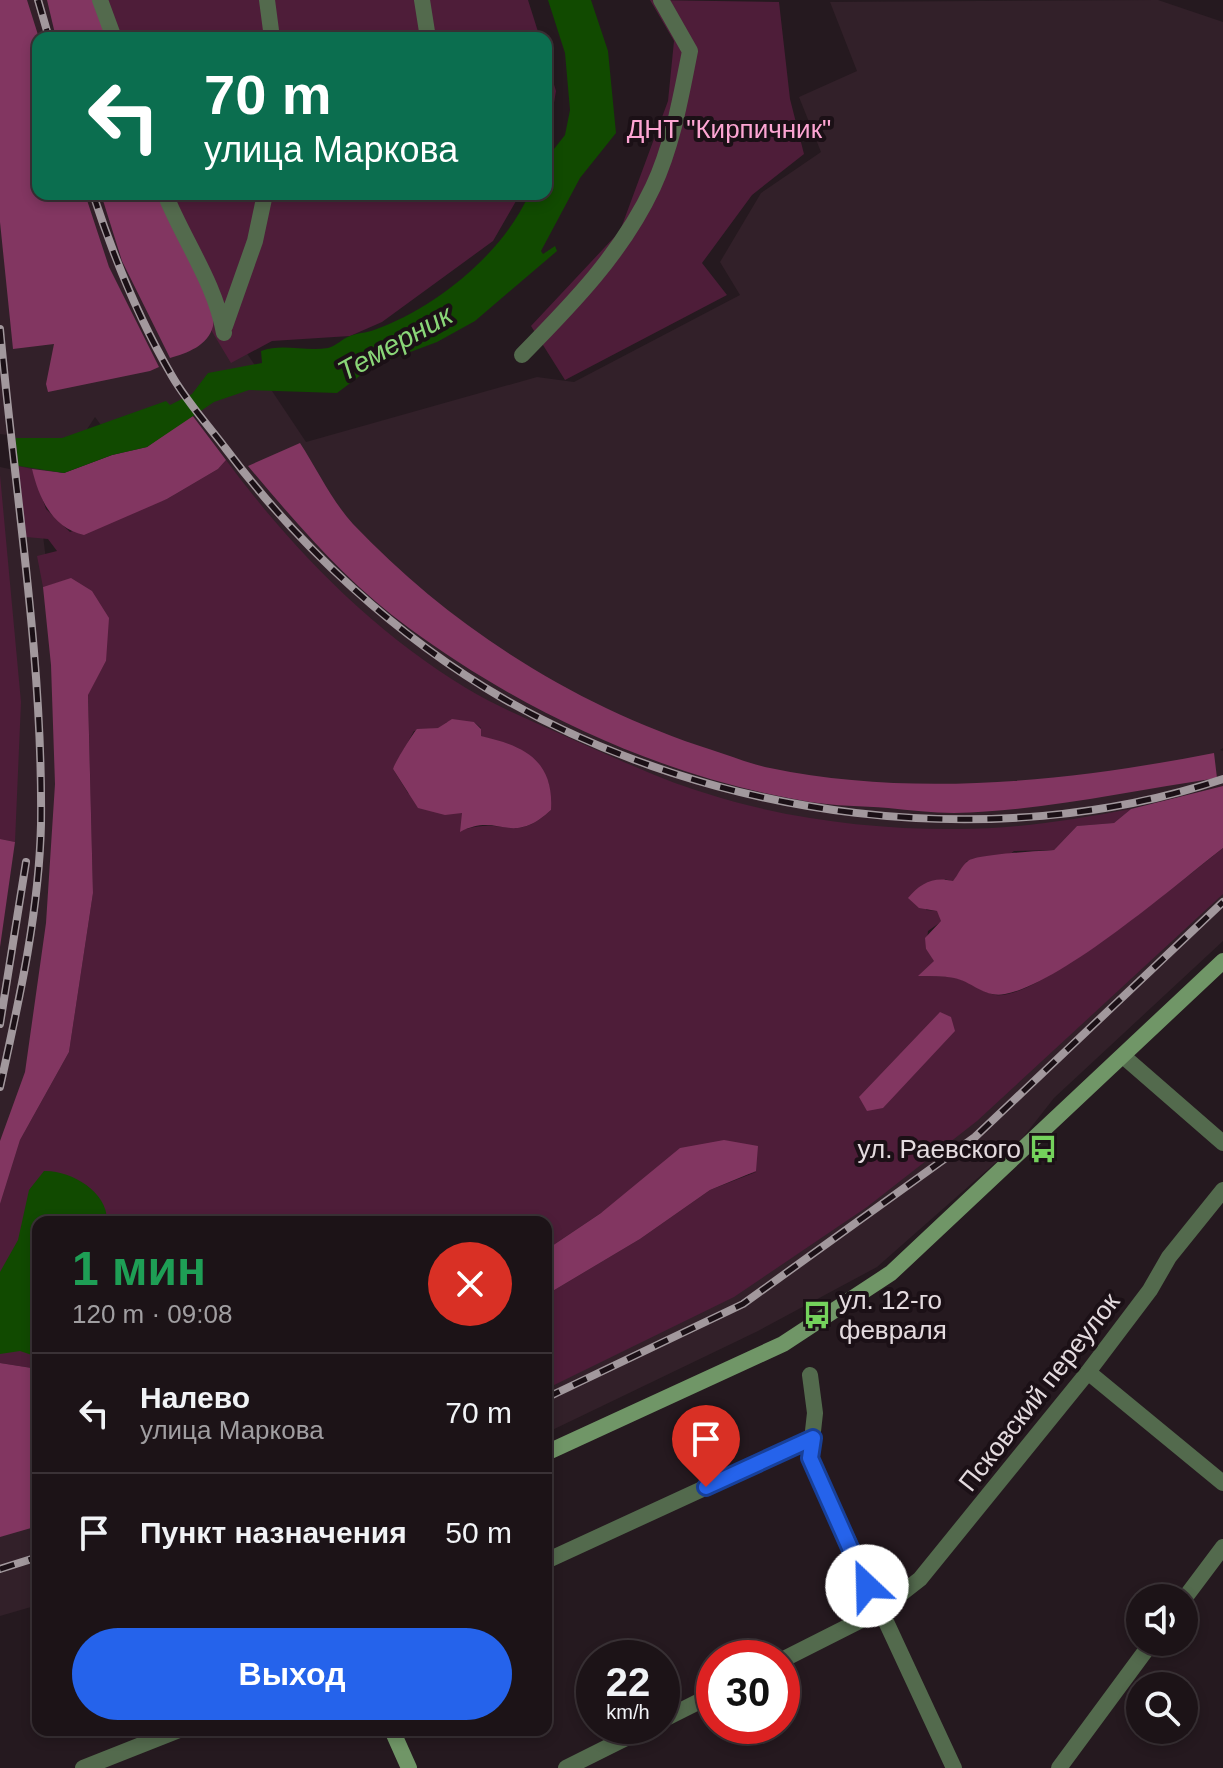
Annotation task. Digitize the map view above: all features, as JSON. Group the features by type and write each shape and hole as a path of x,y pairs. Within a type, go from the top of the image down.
{"street":[{"path":"100,0 112,32"},
{"path":"267,0 271,32"},
{"path":"422,0 427,32"},
{"path":"522,355 581,295 619,248 654,185 677,119 690,51 661,0"},
{"path":"167,200 183,238 218,300 224,333 267,200"},
{"path":"552,1450 783,1344 870,1288 938,1231 1223,961"},
{"path":"1123,1056 1223,1143"},
{"name":"Псковский переулок","path":"800,1651 879,1611 920,1579 1088,1372 1150,1290 1169,1257 1223,1190"},
{"path":"1088,1372 1223,1483"},
{"path":"810,1375 815,1413 810,1458 954,1768"},
{"path":"552,1558 813,1438"},
{"path":"1195,1584 1223,1547"},
{"path":"1059,1768 1142,1656"},
{"path":"83,1768 164,1736"},
{"path":"395,1736 409,1768"},
{"path":"566,1768 614,1744"}],"shaded area":[{"path":"0,0 88,0 98,32 32,32 32,200 159,200 222,316 306,442 537,377 574,382 740,295 720,262 761,193 821,152 799,97 857,71 830,2 1158,0 1223,22 1223,748 1220,750 1223,751 1223,811 759,896 132,467 95,417 39,503 85,876 0,1253"},
{"path":"0,0 27,0 37,32 32,32 32,200 87,200 109,267 159,367 48,392 46,384 54,344 13,349 0,222"},
{"path":"47,0 97,0 109,32 55,32"},
{"path":"103,200 163,200 209,300 213,326 207,339 196,348 170,358 122,261"},
{"path":"192,415 226,460 218,469 167,499 84,535 63,526 43,501 32,469 64,473 112,455 147,447"},
{"path":"300,443 345,515 391,562 432,597 518,660 564,687 661,732 763,766 825,777 880,782 936,784 1049,778 1214,753 1217,778 1053,804 946,813 810,802 703,777 651,759 549,715 501,688 409,628 365,592 304,531 248,466"},
{"path":"71,578 92,591 109,618 106,661 88,695 93,893 69,1052 20,1140 0,1204 0,1141 25,1072 46,923 55,784 51,665 43,587"},
{"path":"452,719 474,722 481,729 481,736 510,745 533,758 542,767 547,779 551,810 525,827 485,825 460,832 462,813 445,815 418,808 393,769 417,729 438,728"},
{"path":"1223,786 1223,848 1117,932 1056,972 1028,986 998,995 954,978 918,976 934,961 926,949 925,938 941,921 937,911 919,908 908,898 917,888 934,880 953,881 966,863 973,859 1054,850 1077,826 1114,823 1131,809"},
{"path":"0,839 15,842 0,947"},
{"path":"1223,849 1223,941 1054,1098 1021,1140 877,1267 758,1331 552,1430 552,1333"},
{"path":"940,1012 951,1017 955,1031 883,1108 867,1111 859,1097"},
{"path":"724,1140 758,1146 756,1171 710,1190 640,1239 552,1291 552,1246 601,1213 680,1148"},
{"path":"0,1363 32,1368 32,1528 0,1537"},
{"path":"32,1497 32,1607 0,1616 0,1504"}],"green space":[{"path":"72,0 528,0 538,32 83,32"},
{"name":"ДНТ \"Кирпичник\"","path":"650,0 779,2 790,99 804,154 752,195 702,263 727,295 565,380 531,326 620,231 668,101 674,41"},
{"path":"552,78 556,91 552,115"},
{"path":"142,200 517,200 493,241 382,322 350,336 272,341 231,363 155,237"},
{"path":"226,460 278,525 335,586 398,641 431,665 506,710 689,788 764,809 888,827 996,828 1131,809 1114,823 1077,826 1054,850 1014,851 1008,856 967,861 953,882 945,879 926,910 938,911 942,921 928,931 926,949 935,961 919,976 956,978 996,995 1016,992 1044,979 1111,935 1223,848 1223,894 977,1121 867,1207 734,1297 552,1386 552,1291 640,1239 710,1190 756,1172 601,1213 552,1246 552,1216 32,1216 32,1368 0,1363 0,1204 20,1140 69,1052 93,893 88,694 106,661 71,579 43,587 37,556 57,551 48,539 26,537 18,466 32,469 46,509 70,532 167,499 218,469","holes":["447,722 474,722 481,728 480,736 506,744 548,781 551,810 528,826 466,829 462,813 408,793 393,769 414,731 439,728"]},
{"path":"0,475 21,702 15,842 0,839"}],"water":[{"name":"Темерник","path":"548,0 591,0 608,51 616,133 580,178 541,251 543,254 555,246 557,251 475,321 437,342 373,366 337,393 249,390 214,402 147,447 112,455 64,473 0,463 0,438 62,438 166,401 170,405 192,394 208,373 262,363 261,351 331,347 350,336 397,321 443,294 502,238 526,200 552,200 552,151 565,135 570,110 565,53"},
{"path":"44,1171 65,1174 95,1192 107,1216 32,1216 32,1355 20,1351 0,1354 0,1272 18,1240 29,1190"}],"pier":[{"path":"0,434 15,436 19,471 0,467"}],"railway":[{"path":"38,0 47,32"},
{"path":"95,200 128,287 172,376 255,486 318,555 389,619 464,675 504,699 586,740 672,773 763,797 856,813 949,819 1043,816 1134,803 1223,779"},
{"path":"0,329 33,638 41,824 32,924 0,1087"},
{"path":"0,1024 26,862"},
{"path":"552,1395 743,1304 975,1137 1223,902"},
{"path":"0,1569 32,1559"}],"place":[{"name":"ул. Раевского","path":"1043,1149"},
{"name":"ул. 12-го февраля","path":"817,1315"}],"route":[{"path":"706,1487 813,1438 810,1458 867,1586"}]}
